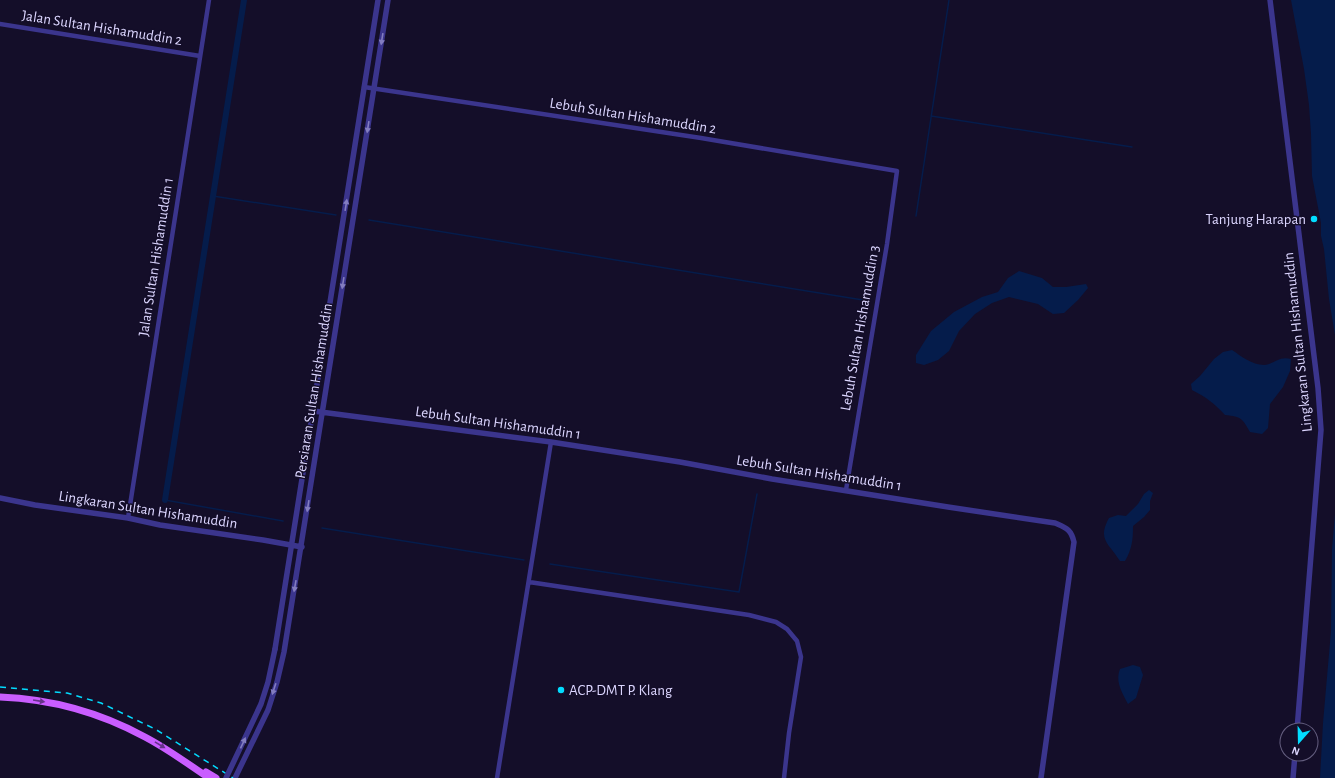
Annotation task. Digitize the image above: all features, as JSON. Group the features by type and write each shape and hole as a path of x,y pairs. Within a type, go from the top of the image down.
{"main road":[{"path":"0,697 37,700 105,718 145,737 216,778"},
{"path":"176,755 209,778"}],"street":[{"name":"Jalan Sultan Hishamuddin 1","path":"128,518 208,0"},
{"name":"Persiaran Sultan Hishamuddin","path":"226,778 261,704 268,682 275,649 378,0"},
{"name":"Persiaran Sultan Hishamuddin","path":"235,778 268,710 277,682 284,652 302,547 388,0"},
{"name":"Lingkaran Sultan Hishamuddin","path":"1270,0 1315,365 1321,430 1298,722"},
{"name":"Jalan Sultan Hishamuddin 2","path":"0,24 200,56"},
{"name":"Lebuh Sultan Hishamuddin 2","path":"364,87 701,138 897,171"},
{"name":"Lebuh Sultan Hishamuddin 3","path":"846,490 887,244 897,171"},
{"name":"Lebuh Sultan Hishamuddin 1","path":"313,411 551,442 1055,523 1065,527 1072,533 1074,542 1040,778"},
{"path":"497,778 551,442"},
{"name":"Lingkaran Sultan Hishamuddin","path":"0,498 35,505 128,518 302,547"},
{"path":"529,582 749,615 776,622 787,629 797,641 801,657 789,733 784,778"},
{"path":"1293,778 1294,762"}],"water":[{"path":"1291,0 1335,0 1335,335 1321,236 1321,223 1312,176 1309,105"},
{"path":"1019,271 1042,278 1053,287 1086,284 1088,288 1064,313 1053,314 1038,304 1009,297 992,303 975,314 959,331 949,351 938,360 924,365 916,363 916,355 931,331 954,312 982,297 998,292 1008,278"},
{"path":"1232,350 1247,360 1260,365 1268,364 1280,359 1291,359 1290,371 1283,387 1270,404 1268,428 1262,434 1250,432 1241,419 1225,415 1218,407 1202,395 1192,390 1191,384 1200,376 1214,359 1223,352"},
{"path":"1149,490 1153,493 1150,501 1150,510 1133,526 1131,548 1125,561 1120,561 1104,537 1106,525 1109,518 1118,515 1126,516"},
{"path":"1335,514 1335,778 1320,778 1331,631 1332,549"},
{"path":"1133,665 1140,667 1143,675 1136,698 1128,704 1120,687 1118,678 1120,669"}],"waterway":[{"path":"165,500 244,0"},
{"path":"916,216 949,0"},
{"path":"931,116 1132,147"},
{"path":"213,196 336,215"},
{"path":"369,220 863,300"},
{"path":"550,564 739,592 757,494"},
{"path":"165,500 283,521"},
{"path":"322,528 524,560"}],"railway":[{"path":"0,687 67,693 101,703 155,729 233,778"}],"place":[{"name":"Tanjung Harapan","path":"1314,219"},
{"name":"ACP-DMT P. Klang","path":"561,690"}]}
